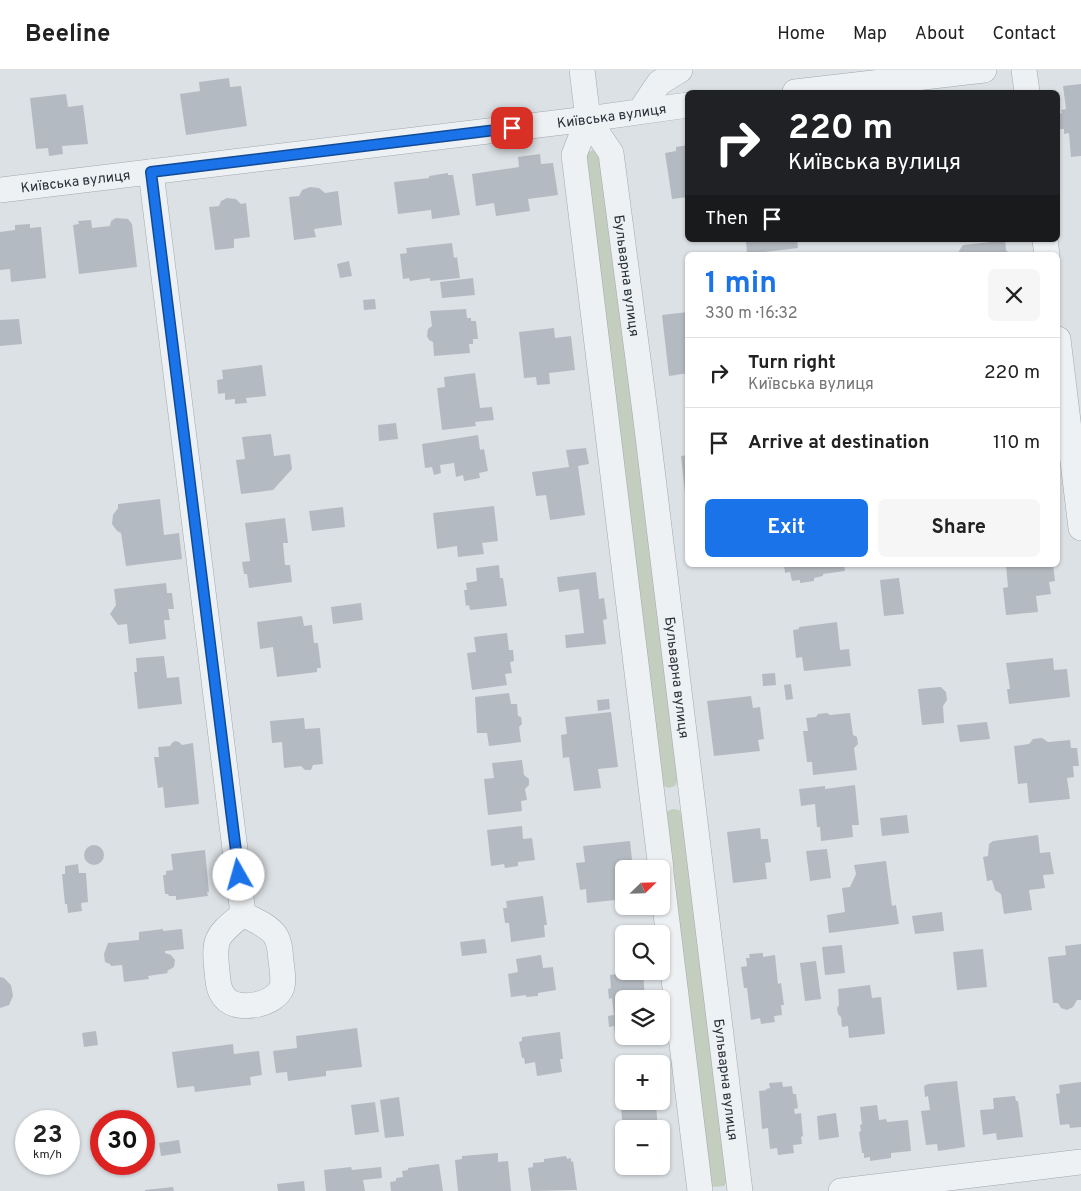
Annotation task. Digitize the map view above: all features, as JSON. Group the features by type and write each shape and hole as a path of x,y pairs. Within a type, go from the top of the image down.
{"street":[{"path":"582,70 588,119 574,155 660,860"},
{"path":"640,111 659,83 680,70"},
{"path":"811,90 984,70"},
{"path":"1024,70 1027,90"},
{"name":"Київська вулиця","path":"0,190 588,119 685,105"},
{"name":"Бульварна вулиця","path":"588,119 610,153 646,422 740,1191"},
{"path":"151,172 243,914"},
{"path":"1060,355 1081,528"},
{"path":"653,803 691,797"},
{"path":"666,915 700,1191"},
{"path":"841,1191 1081,1162"}],"green space":[{"path":"593,150 599,151 603,156 678,780 675,786 669,788 663,786 585,160 587,153"},
{"path":"679,810 683,816 727,1182 724,1186 715,1187 710,1185 664,817 667,811"}],"building":[{"path":"229,78 230,87 241,86 247,126 186,135 180,94 200,91 199,82"},
{"path":"1081,84 1081,156 1071,157 1069,133 1064,134 1064,129 1060,129 1061,110 1066,109 1063,86"},
{"path":"66,94 68,107 83,105 88,144 62,146 63,154 49,156 48,148 36,149 30,98"},
{"path":"685,146 685,197 672,199 665,153 676,151 676,147"},
{"path":"540,154 541,164 553,163 558,195 528,199 530,211 496,216 494,203 476,206 472,174 519,167 518,157"},
{"path":"448,173 448,175 453,175 460,215 432,219 431,210 398,214 394,182 429,178 429,176"},
{"path":"310,187 319,188 325,193 338,191 342,225 314,229 316,237 294,240 289,197 299,196 302,190"},
{"path":"227,198 236,199 241,204 246,203 250,237 234,239 234,248 215,250 209,207 219,206 221,201"},
{"path":"116,218 128,219 132,224 137,267 79,274 73,225 79,224 78,221 91,220 92,228 110,226 111,221"},
{"path":"30,224 30,228 41,227 46,278 11,282 10,269 0,270 0,232 15,230 15,225"},
{"path":"746,242 797,242 798,248 747,252"},
{"path":"1005,242 1008,252 959,252 963,245"},
{"path":"452,243 454,258 457,257 460,278 430,281 430,278 410,281 409,278 403,279 400,254 407,253 406,248"},
{"path":"349,261 352,276 340,278 337,264"},
{"path":"473,278 475,295 442,298 440,282"},
{"path":"375,299 376,309 364,310 363,300"},
{"path":"466,309 467,318 471,318 471,321 476,321 478,339 473,339 473,344 469,344 470,353 434,356 433,342 427,336 428,329 432,326 430,311"},
{"path":"685,312 685,373 669,376 662,315"},
{"path":"19,319 22,344 0,346 0,320"},
{"path":"554,328 555,338 571,336 575,370 549,373 550,384 537,385 536,377 524,378 519,332"},
{"path":"262,365 266,396 246,398 247,403 235,404 235,399 225,400 225,393 218,394 217,380 223,379 222,370"},
{"path":"475,373 480,408 492,407 494,420 475,422 476,426 442,430 437,388 445,387 444,377"},
{"path":"396,423 398,439 379,441 378,425"},
{"path":"271,434 274,456 290,454 292,469 273,490 241,494 236,460 245,459 242,437"},
{"path":"478,435 480,450 484,449 488,471 479,473 480,478 464,481 463,475 456,477 454,463 440,465 441,473 434,475 432,467 425,468 422,444"},
{"path":"586,448 589,464 578,466 585,515 550,520 546,495 536,496 532,472 569,467 566,450"},
{"path":"685,455 685,493 681,456"},
{"path":"160,499 164,535 179,533 182,559 126,566 121,533 112,524 113,515 118,508 118,504"},
{"path":"494,506 498,541 482,543 484,554 458,557 457,546 437,549 433,513"},
{"path":"343,507 345,527 312,531 309,511"},
{"path":"285,518 288,543 283,543 285,565 290,565 292,582 249,588 247,574 244,574 242,562 250,561 245,523"},
{"path":"499,565 500,578 503,578 507,606 470,610 469,605 466,606 464,590 467,590 466,583 477,581 476,568"},
{"path":"784,567 844,567 845,571 823,574 823,576 814,578 814,581 800,583 800,580 792,581 790,572 785,573"},
{"path":"1006,567 1053,567 1055,581 1049,582 1051,594 1036,596 1038,612 1006,615 1003,588 1008,587"},
{"path":"596,572 599,599 604,598 607,619 603,620 606,644 566,648 565,635 584,633 579,589 559,592 557,577"},
{"path":"899,578 904,614 884,616 880,580"},
{"path":"166,583 167,593 172,593 174,609 168,609 170,620 164,620 166,639 129,644 127,624 118,625 110,614 116,605 114,589"},
{"path":"361,603 363,620 333,624 331,607"},
{"path":"302,616 304,626 312,625 314,643 318,643 321,668 317,668 317,672 277,677 273,647 260,649 257,622"},
{"path":"837,622 840,650 849,649 851,666 804,671 802,657 796,658 793,630 799,629 799,627"},
{"path":"507,633 509,650 513,650 514,661 510,662 512,673 505,674 507,685 472,690 467,653 476,652 474,637"},
{"path":"164,656 167,678 179,677 182,704 138,709 134,672 137,672 136,658"},
{"path":"1053,658 1054,670 1067,669 1070,697 1009,704 1007,689 1010,689 1006,663"},
{"path":"775,673 776,685 763,686 762,674"},
{"path":"791,684 793,699 786,700 784,685"},
{"path":"941,687 946,692 947,700 943,706 944,723 922,725 918,689"},
{"path":"509,693 511,704 517,704 518,716 521,717 522,724 519,727 521,742 489,746 487,733 477,733 475,697"},
{"path":"751,696 753,708 760,707 764,739 758,740 760,751 714,756 707,701"},
{"path":"609,699 610,709 598,711 597,700"},
{"path":"611,712 618,767 598,769 601,788 574,791 569,757 563,758 561,735 567,734 565,717"},
{"path":"827,713 830,715 850,713 853,735 857,737 858,744 854,748 857,770 813,775 812,762 807,762 803,731 808,731 806,718"},
{"path":"304,718 305,729 320,728 323,764 313,765 311,770 305,770 301,766 284,768 282,742 272,743 270,721"},
{"path":"987,722 990,739 960,742 957,725"},
{"path":"1042,738 1048,742 1070,740 1071,748 1077,748 1079,766 1073,766 1074,777 1067,778 1070,799 1029,803 1027,783 1018,784 1014,746 1029,744 1033,739"},
{"path":"175,741 182,745 193,743 199,804 165,808 163,787 158,788 154,757 159,757 158,747 170,746"},
{"path":"522,760 524,775 529,779 529,785 525,789 527,800 521,801 522,811 488,815 484,779 494,778 492,763"},
{"path":"855,785 859,825 852,825 853,837 821,841 820,827 817,827 815,804 801,806 799,789 825,786 825,789"},
{"path":"907,815 909,833 882,836 880,818"},
{"path":"522,826 523,839 532,838 535,860 518,862 518,866 505,868 504,864 491,866 487,830"},
{"path":"760,828 761,839 768,839 771,862 765,863 767,879 733,883 727,832"},
{"path":"1038,835 1040,853 1050,852 1054,874 1043,875 1045,888 1029,890 1032,910 1004,914 1001,894 995,890 992,880 987,881 983,857 988,856 989,844 993,841"},
{"path":"630,841 632,860 615,860 615,900 587,903 586,889 580,890 576,863 585,862 583,846"},
{"path":"94,845 101,848 104,855 101,862 94,865 87,862 84,855 87,848"},
{"path":"827,849 831,878 810,881 806,851"},
{"path":"205,850 208,896 176,900 176,896 165,894 163,875 166,875 166,871 173,870 171,854"},
{"path":"886,861 892,906 896,905 899,924 829,933 827,915 845,912 842,888 850,887 856,874 854,865"},
{"path":"78,864 79,873 86,873 88,902 81,903 82,911 68,913 67,904 65,904 62,874 65,874 65,866"},
{"path":"543,896 547,925 544,925 545,937 511,942 509,923 505,923 503,908 507,908 506,901"},
{"path":"942,912 944,931 915,934 912,916"},
{"path":"163,929 163,931 182,929 184,949 165,951 175,960 174,967 167,971 168,973 148,976 149,979 124,982 122,965 111,966 105,962 104,954 108,943 139,940 139,932"},
{"path":"485,939 487,953 462,956 460,942"},
{"path":"1081,944 1081,1000 1077,1000 1073,1007 1067,1010 1061,1008 1058,1003 1053,1003 1048,957 1066,955 1065,946"},
{"path":"842,945 845,973 825,975 822,947"},
{"path":"983,949 987,987 957,990 953,952"},
{"path":"763,953 763,957 775,955 778,984 781,983 784,1005 781,1005 782,1015 774,1016 775,1022 761,1024 760,1018 751,1020 747,988 744,988 741,967 747,966 746,958 750,958 749,954"},
{"path":"541,955 543,968 553,967 556,990 538,993 538,996 511,997 508,974 518,972 516,959"},
{"path":"816,961 821,999 805,1001 800,963"},
{"path":"615,974 615,980 644,980 644,990 615,990 615,1035 614,1026 609,1027 608,1016 614,1015 612,998 609,999 608,989 611,988 610,975"},
{"path":"0,977 4,978 11,985 13,996 9,1005 0,1008"},
{"path":"870,985 872,998 881,997 885,1034 849,1038 848,1026 842,1027 841,1017 838,1014 838,989"},
{"path":"357,1028 362,1067 326,1071 326,1076 288,1081 287,1072 276,1073 273,1051 297,1048 296,1036"},
{"path":"96,1031 98,1045 84,1047 82,1033"},
{"path":"560,1032 563,1059 560,1059 562,1072 537,1076 535,1062 525,1064 519,1042 522,1041 522,1037"},
{"path":"233,1044 234,1054 259,1051 262,1075 250,1077 251,1085 195,1092 194,1086 177,1088 172,1052"},
{"path":"957,1081 965,1147 938,1151 937,1144 926,1145 921,1111 930,1110 928,1096 925,1097 924,1086"},
{"path":"782,1082 783,1087 792,1086 793,1094 796,1094 798,1108 794,1109 795,1114 801,1113 803,1136 801,1137 802,1144 793,1145 794,1153 778,1155 777,1148 770,1149 768,1128 762,1129 759,1091 770,1088 769,1083"},
{"path":"1081,1082 1081,1127 1070,1128 1069,1124 1060,1125 1056,1094 1060,1093 1059,1085"},
{"path":"1015,1096 1016,1101 1018,1101 1023,1137 997,1140 996,1133 983,1135 980,1110 994,1109 993,1098"},
{"path":"399,1097 404,1136 385,1138 380,1100"},
{"path":"375,1102 379,1132 355,1135 351,1105"},
{"path":"877,1105 879,1120 886,1119 887,1122 908,1120 911,1151 891,1153 891,1158 870,1161 870,1157 864,1158 859,1132 861,1131 860,1125 862,1124 860,1107"},
{"path":"621,1110 656,1110 657,1120 622,1120"},
{"path":"836,1113 839,1137 819,1140 817,1116"},
{"path":"179,1140 181,1153 161,1156 159,1143"},
{"path":"498,1153 498,1162 508,1161 511,1191 458,1191 455,1160 462,1159 462,1156"},
{"path":"566,1156 567,1159 571,1158 571,1162 573,1161 577,1190 531,1191 528,1168 533,1167 533,1163 544,1162 544,1159"},
{"path":"439,1164 443,1191 391,1191 390,1182 396,1181 396,1178 403,1177 402,1171 408,1170 408,1168"},
{"path":"351,1167 352,1170 381,1167 382,1178 363,1180 365,1191 326,1191 324,1170"},
{"path":"304,1181 305,1191 278,1191 277,1184"},
{"path":"173,1187 174,1191 145,1191 145,1190"}],"route":[{"path":"239,875 151,172 512,128"}]}
